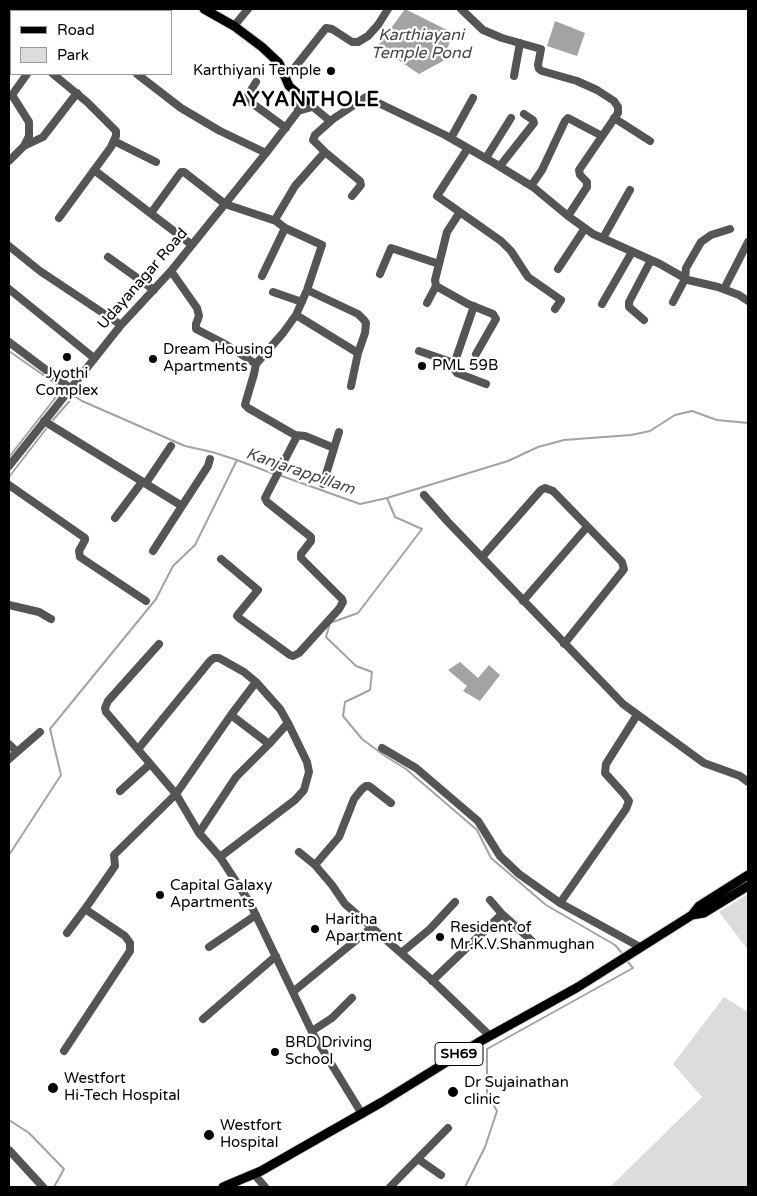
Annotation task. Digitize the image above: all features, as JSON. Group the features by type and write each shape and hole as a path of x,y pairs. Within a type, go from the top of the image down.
{"main road":[{"path":"204,9 234,26 275,59 282,69 289,86 309,104"},
{"path":"692,916 699,906 748,876"},
{"name":"SH69","path":"223,1187 254,1174 362,1114 490,1036 578,987 692,916 704,913 748,886"}],"street":[{"path":"234,26 248,9"},
{"path":"284,76 292,71 326,28 332,29 352,42 358,42 368,36 388,9"},
{"path":"461,9 483,30 502,38 541,48 539,69 577,81 597,90 614,101 618,107 618,112 578,170 580,175 588,182 568,216"},
{"path":"514,76 520,43"},
{"path":"24,146 30,128 29,122 10,96 26,75"},
{"path":"54,75 77,93 116,131 114,141 59,218"},
{"path":"138,75 181,108 220,131 266,153"},
{"path":"256,82 248,98 286,128"},
{"path":"9,161 24,146 42,137 77,93"},
{"path":"298,94 299,111"},
{"path":"352,196 361,185 360,181 313,140 315,135 330,121 366,97 450,138 500,166 531,186 585,228 603,238 651,260 686,279 724,289 740,295 748,301"},
{"path":"450,138 473,98"},
{"path":"299,111 309,104 330,121"},
{"name":"Udayanagar Road","path":"9,466 121,325 171,272 299,111"},
{"path":"500,166 534,123 533,120 524,114"},
{"path":"486,158 511,118"},
{"path":"531,186 542,170 568,118 602,136"},
{"path":"614,118 650,141"},
{"path":"114,141 156,162"},
{"path":"468,148 437,196 511,251 528,277 561,300 555,309"},
{"path":"276,221 295,186 325,152"},
{"path":"94,170 192,245"},
{"path":"151,213 181,172 184,172 225,204 276,221 285,228 322,245 308,290 296,315 283,334 256,364 246,405 248,408 295,435 305,436 334,448"},
{"path":"603,238 630,190"},
{"path":"427,303 436,286 435,280 447,232 460,212"},
{"path":"262,276 285,228"},
{"path":"558,269 585,228"},
{"path":"673,302 686,279 686,268 701,242 711,234 730,229"},
{"path":"724,289 748,242"},
{"path":"9,246 40,271 121,325"},
{"path":"380,274 391,248 439,264"},
{"path":"602,304 632,252"},
{"path":"108,257 154,290"},
{"path":"644,320 628,306 651,260"},
{"path":"171,272 197,308 199,316 196,329 225,344 256,364"},
{"path":"436,286 493,314 496,319 476,354"},
{"path":"9,289 94,358"},
{"path":"308,290 358,314 366,323 351,386"},
{"path":"273,292 302,302"},
{"path":"474,306 454,363 454,370 486,384"},
{"path":"296,315 358,354"},
{"path":"9,342 68,390"},
{"path":"419,351 454,363"},
{"path":"44,421 182,506"},
{"path":"323,484 339,432"},
{"path":"221,559 258,590 239,613 238,618 290,655 293,656 299,653 342,604 342,599 301,558 301,554 311,541 311,537 268,502 266,498 296,438 295,435"},
{"path":"115,518 171,446"},
{"path":"153,551 210,460"},
{"path":"9,485 85,538 86,540 79,551 80,557 146,601"},
{"path":"482,557 541,490 545,488 553,491 622,562 624,569 564,644"},
{"path":"424,495 623,704 704,763 740,776 748,782"},
{"path":"523,601 587,527"},
{"path":"9,605 39,612 51,619"},
{"path":"159,644 108,701 105,708 106,712 139,748 176,794 199,833 220,857 256,916 312,1031 362,1114"},
{"path":"139,748 214,658 219,658 234,665 256,682 272,700 288,723 307,762 309,772 304,790 295,800 220,857"},
{"path":"67,934 115,866 114,855 176,794 256,682"},
{"path":"231,715 269,744"},
{"path":"560,903 626,809 629,801 605,772 606,764 638,715"},
{"path":"199,833 236,777 288,723"},
{"path":"9,759 40,732"},
{"path":"9,744 17,752"},
{"path":"382,748 416,768 478,821 500,856 519,874 560,903 640,947"},
{"path":"120,791 150,764"},
{"path":"315,866 336,841 354,799 362,789 369,786 391,803"},
{"path":"299,852 332,885 345,904 432,981 490,1036"},
{"path":"490,900 502,914 532,941"},
{"path":"401,953 430,929 455,902"},
{"path":"64,1051 130,951 130,943 125,936 85,909"},
{"path":"432,981 502,914"},
{"path":"209,948 256,916"},
{"path":"294,992 371,928"},
{"path":"203,1019 276,956"},
{"path":"312,1031 332,1018 352,998"},
{"path":"390,1187 448,1128"},
{"path":"9,1150 43,1187"},
{"path":"418,1159 441,1175"},
{"path":"254,1174 265,1187"}],"green space":[{"path":"748,894 748,950 719,912"},
{"path":"724,997 748,1012 748,1187 610,1187 702,1097 673,1064"}],"water":[{"name":"Karthiayani Temple Pond","path":"405,9 453,33 443,61 419,74 378,46"},
{"path":"555,21 585,33 577,56 547,46"},
{"path":"460,662 478,678 489,665 500,675 480,701 463,691 467,686 448,670"}],"waterway":[{"path":"9,351 66,391"},
{"path":"9,457 63,388"},
{"path":"70,393 82,401 185,446 237,460"},
{"path":"53,420 74,396"},
{"name":"Kanjarappillam","path":"279,475 360,504 387,498 508,461 538,447 564,440 631,435 650,431 675,415 692,411 717,420 748,423"},
{"path":"9,477 46,429"},
{"name":"Kanjarappillam","path":"9,855 61,775 50,729 156,599 173,566 195,545 237,460 274,474"},
{"path":"387,498 395,517 422,529 358,613 330,623 326,637 356,666 372,672 370,690 345,702 343,716 362,739 406,769 477,830 491,858 546,905 615,945 621,952"},
{"path":"465,1187 485,1147 497,1111 487,1094 487,1049 633,968 628,962"},
{"path":"9,1120 29,1133 64,1169 54,1187"}],"place":[{"name":"Karthiyani Temple","path":"331,71"},
{"name":"Jyothi Complex","path":"67,357"},
{"name":"Dream Housing Apartments","path":"153,359"},
{"name":"PML 59B","path":"422,366"},
{"name":"Capital Galaxy Apartments","path":"160,895"},
{"name":"Haritha Apartment","path":"315,929"},
{"name":"Resident of Mr.K.V.Shanmughan","path":"440,937"},
{"name":"BRD Driving School","path":"275,1052"},
{"name":"Westfort Hi-Tech Hospital","path":"53,1088"},
{"name":"Dr Sujainathan clinic","path":"453,1092"},
{"name":"Westfort Hospital","path":"209,1135"}],"district":[{"name":"AYYANTHOLE","path":"306,101"}]}
